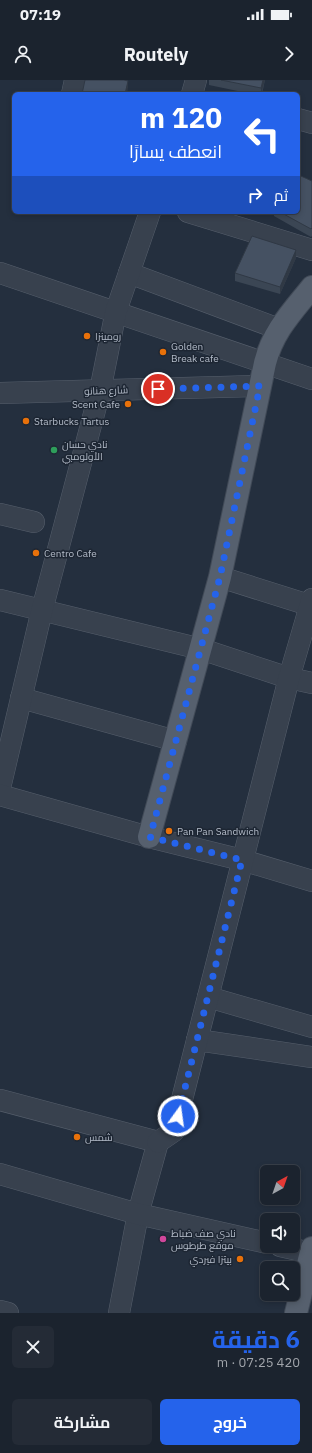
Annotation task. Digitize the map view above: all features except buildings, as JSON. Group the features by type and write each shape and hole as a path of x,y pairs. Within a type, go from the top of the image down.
{"main road":[{"path":"150,837 220,577 264,363 269,346 279,329 308,297"},
{"path":"296,1313 311,1251"}],"street":[{"path":"72,92 75,80"},
{"path":"193,92 196,80"},
{"path":"300,120 312,123"},
{"path":"0,788 42,610 100,391 116,311 149,214"},
{"path":"195,214 312,250"},
{"path":"0,272 264,363 312,378"},
{"path":"129,273 279,329"},
{"name":"شارع هنانو","path":"0,393 260,386"},
{"path":"0,514 34,522"},
{"path":"119,1313 138,1214 158,1142 174,1131 289,678 311,604 220,577"},
{"path":"0,600 200,648 289,678 312,683"},
{"path":"21,698 176,741"},
{"path":"0,796 150,837 242,860 312,881"},
{"path":"208,997 312,1027"},
{"path":"197,1040 312,1057"},
{"path":"0,1100 158,1142"},
{"path":"0,1174 138,1214 260,1241"},
{"path":"300,1249 311,1251"},
{"path":"0,1310 8,1313"}],"place":[{"name":"رومينزا","path":"87,336"},
{"name":"Golden Break cafe","path":"163,352"},
{"name":"Scent Cafe","path":"128,404"},
{"name":"Starbucks Tartus","path":"26,421"},
{"name":"نادي حسان الأولومبي","path":"54,450"},
{"name":"Centro Cafe","path":"36,553"},
{"name":"Pan Pan Sandwich","path":"169,831"},
{"name":"شمس","path":"77,1137"},
{"name":"نادي صف ضباط موقع طرطوس","path":"163,1239"},
{"name":"بيتزا فيردي","path":"240,1259"}],"route":[{"path":"158,389 260,386 220,577 150,837 242,860 178,1116"}]}
